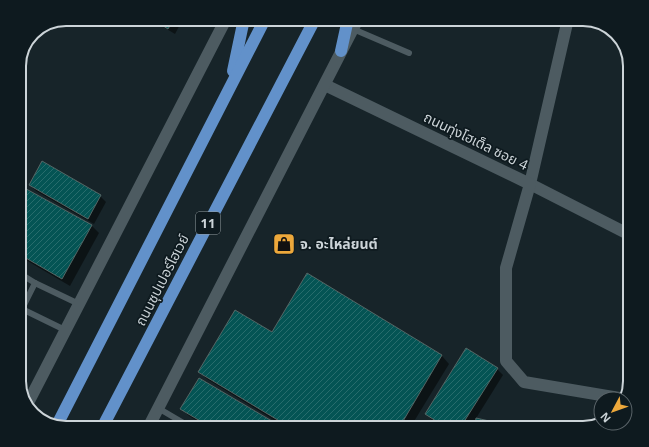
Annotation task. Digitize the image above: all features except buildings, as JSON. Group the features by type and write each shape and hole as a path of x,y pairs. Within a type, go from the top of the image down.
{"highway":[{"path":"229,88 242,26"},
{"name":"ถนนซุปเปอร์ไฮเวย์","path":"59,421 261,26"},
{"name":"ถนนซุปเปอร์ไฮเวย์","path":"106,421 311,26"},
{"path":"342,51 351,26"}],"main road":[{"path":"30,399 222,26"},
{"path":"566,26 530,184 623,231"},
{"path":"152,421 342,51"},
{"name":"ถนนทุ่งโฮเต็ล ซอย 4","path":"325,85 530,184 506,268 506,361 524,382 593,394"}],"lane":[{"path":"360,26 408,53"},
{"path":"26,277 79,304"},
{"path":"26,302 35,283"},
{"path":"26,314 65,330"},
{"path":"158,408 180,421"}],"place":[{"name":"จ. อะไหล่ยนต์","path":"284,244"}]}
